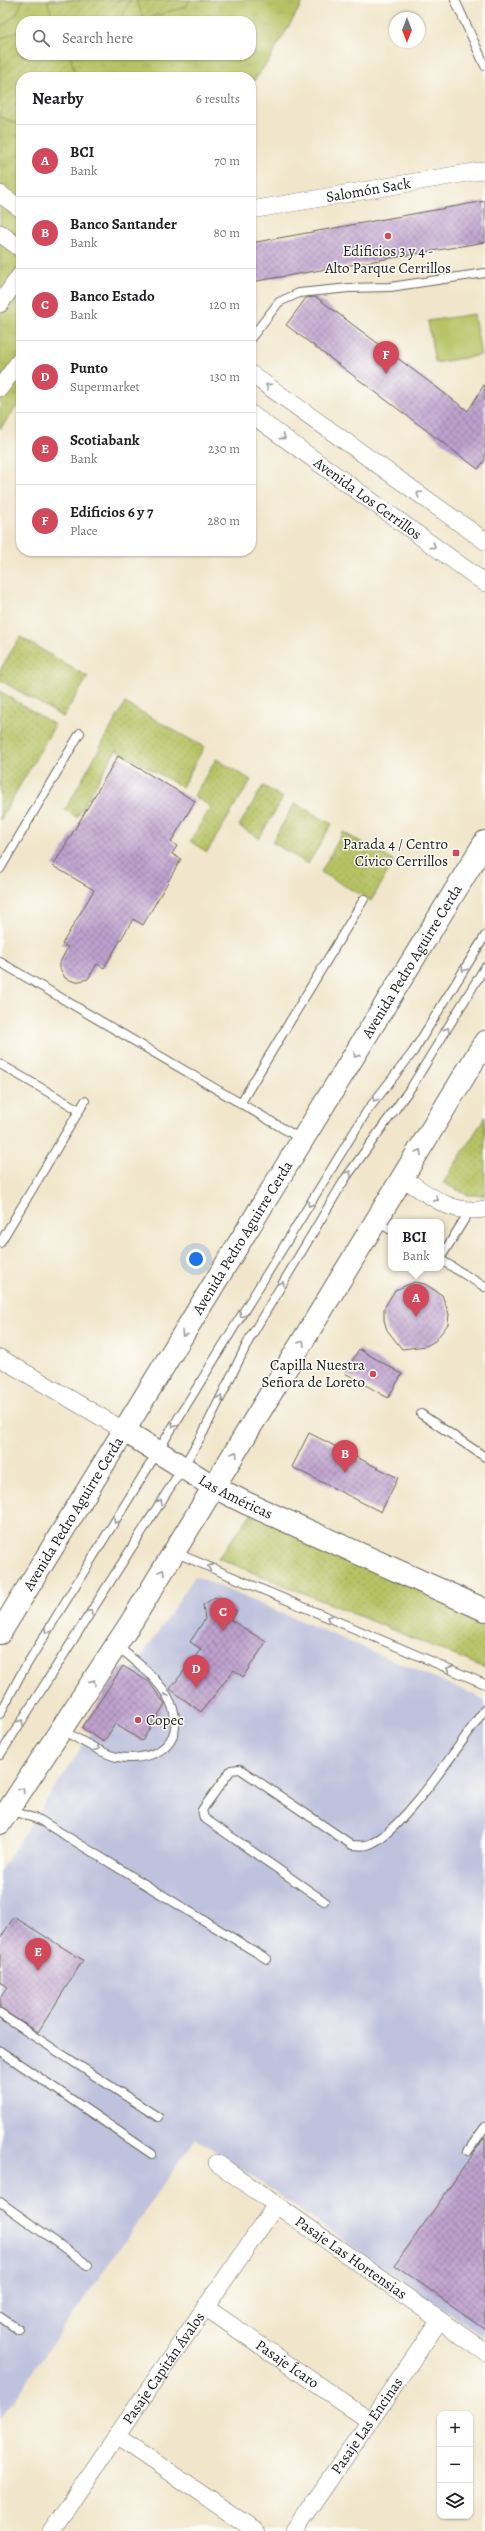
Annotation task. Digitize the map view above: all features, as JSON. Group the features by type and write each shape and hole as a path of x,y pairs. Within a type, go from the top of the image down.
{"main road":[{"name":"Avenida Pedro Aguirre Cerda","path":"0,1633 304,1141 485,842"},
{"path":"4,1816 62,1730 214,1487 384,1226 403,1178 485,1042"},
{"name":"Las Américas","path":"125,1431 214,1487 485,1610"}],"street":[{"name":"Salomón Sack","path":"256,209 485,170"},
{"path":"0,194 16,205"},
{"path":"0,233 16,245"},
{"path":"0,304 16,281"},
{"path":"0,388 16,366"},
{"path":"256,378 485,541"},
{"name":"Avenida Los Cerrillos","path":"256,418 485,583"},
{"path":"403,1178 451,1207 477,1210"},
{"name":"Las Américas","path":"0,1358 125,1431"},
{"name":"Pasaje Las Hortensias","path":"217,2163 485,2352"},
{"name":"Pasaje Capitán Ávalos","path":"51,2531 276,2205"},
{"name":"Pasaje Ícaro","path":"205,2308 370,2421"},
{"name":"Pasaje Las Encinas","path":"294,2531 440,2320"},
{"path":"116,2436 256,2531"}],"lane":[{"path":"455,0 485,66"},
{"path":"256,332 279,302 299,293 390,286 485,273"},
{"path":"0,869 80,733"},
{"path":"240,1104 364,899"},
{"path":"0,1714 21,1674 367,1111 413,1052 485,936"},
{"path":"0,962 304,1141"},
{"path":"0,1755 183,1467 203,1433 250,1338 345,1179 419,1075 485,967"},
{"path":"0,1064 79,1110"},
{"path":"0,1243 85,1101"},
{"path":"444,1253 477,1210"},
{"path":"444,1262 485,1287"},
{"path":"421,1414 485,1457"},
{"path":"174,1552 485,1684"},
{"path":"62,1730 115,1757 142,1758 163,1750 173,1738 173,1714 163,1689 146,1669 116,1645"},
{"path":"324,1901 204,1818 202,1810 222,1779 231,1770 240,1769 352,1845 368,1845 382,1836 406,1814 485,1709"},
{"path":"4,1816 40,1820 267,1959"},
{"path":"0,2014 158,2117"},
{"path":"0,2051 152,2154"},
{"path":"468,2152 485,2127"},
{"path":"0,2202 88,2265"},
{"path":"0,2318 18,2330"}],"shaded area":[{"path":"195,1576 475,1695 485,1702 485,2338 196,2138 0,2420 0,1871"}],"green space":[{"path":"0,0 304,0 269,60 256,78 256,72 16,72 16,408 0,429"},
{"path":"0,0 23,0 17,13 0,28"},
{"path":"47,0 130,0 122,16 52,16"},
{"path":"136,0 191,0 185,7 154,16 143,16"},
{"path":"16,32 16,60 71,60 75,72 16,72 16,123 0,117 0,39"},
{"path":"474,314 481,355 435,363 428,321"},
{"path":"20,637 88,677 63,717 0,680 0,670"},
{"path":"0,691 55,725 0,820"},
{"path":"125,703 204,747 182,787 116,750 77,817 65,810"},
{"path":"216,759 251,780 207,852 190,841 211,807 194,796"},
{"path":"263,786 283,798 259,838 239,826"},
{"path":"295,803 332,824 308,864 272,842"},
{"path":"343,832 394,861 371,901 321,872"},
{"path":"485,1117 485,1195 468,1195 443,1183"},
{"path":"251,1514 485,1620 485,1668 218,1558"}],"building":[{"name":"Edificios 3 y 4 - Alto Parque Cerrillos","path":"485,201 485,242 256,281 256,242"},
{"path":"316,297 468,411 485,383 485,460 478,469 286,325 306,298"},
{"path":"118,756 195,801 171,842 177,846 172,854 181,859 143,925 133,919 104,968 97,964 88,979 75,982 65,978 60,968 60,962 68,947 62,944 94,890 53,866"},
{"path":"415,1282 425,1284 442,1295 449,1314 448,1324 435,1341 426,1346 402,1349 387,1330 384,1320 384,1308 395,1290"},
{"name":"Capilla Nuestra Señora de Loreto","path":"359,1349 402,1374 388,1398 345,1373"},
{"path":"309,1433 398,1478 381,1512 292,1467"},
{"path":"215,1597 237,1611 231,1620 266,1642 243,1677 234,1670 201,1712 170,1689 201,1649 190,1642 205,1619 203,1605"},
{"path":"123,1666 149,1682 165,1704 142,1741 115,1724 104,1742 82,1728"},
{"path":"14,1917 83,1960 38,2032 0,2009 0,1997 7,1987 0,1982 0,1939"},
{"path":"485,2137 485,2329 395,2265"}],"place":[{"name":"Edificios 3 y 4 - Alto Parque Cerrillos","path":"388,236"},
{"name":"Edificios 6 y 7","path":"386,374"},
{"name":"Parada 4 / Centro Cívico Cerrillos","path":"456,853"},
{"name":"BCI","path":"416,1317"},
{"name":"Capilla Nuestra Señora de Loreto","path":"373,1374"},
{"name":"Banco Santander","path":"345,1473"},
{"name":"Banco Estado","path":"223,1631"},
{"name":"Punto","path":"196,1688"},
{"name":"Copec","path":"138,1720"},
{"name":"Scotiabank","path":"38,1971"}]}
